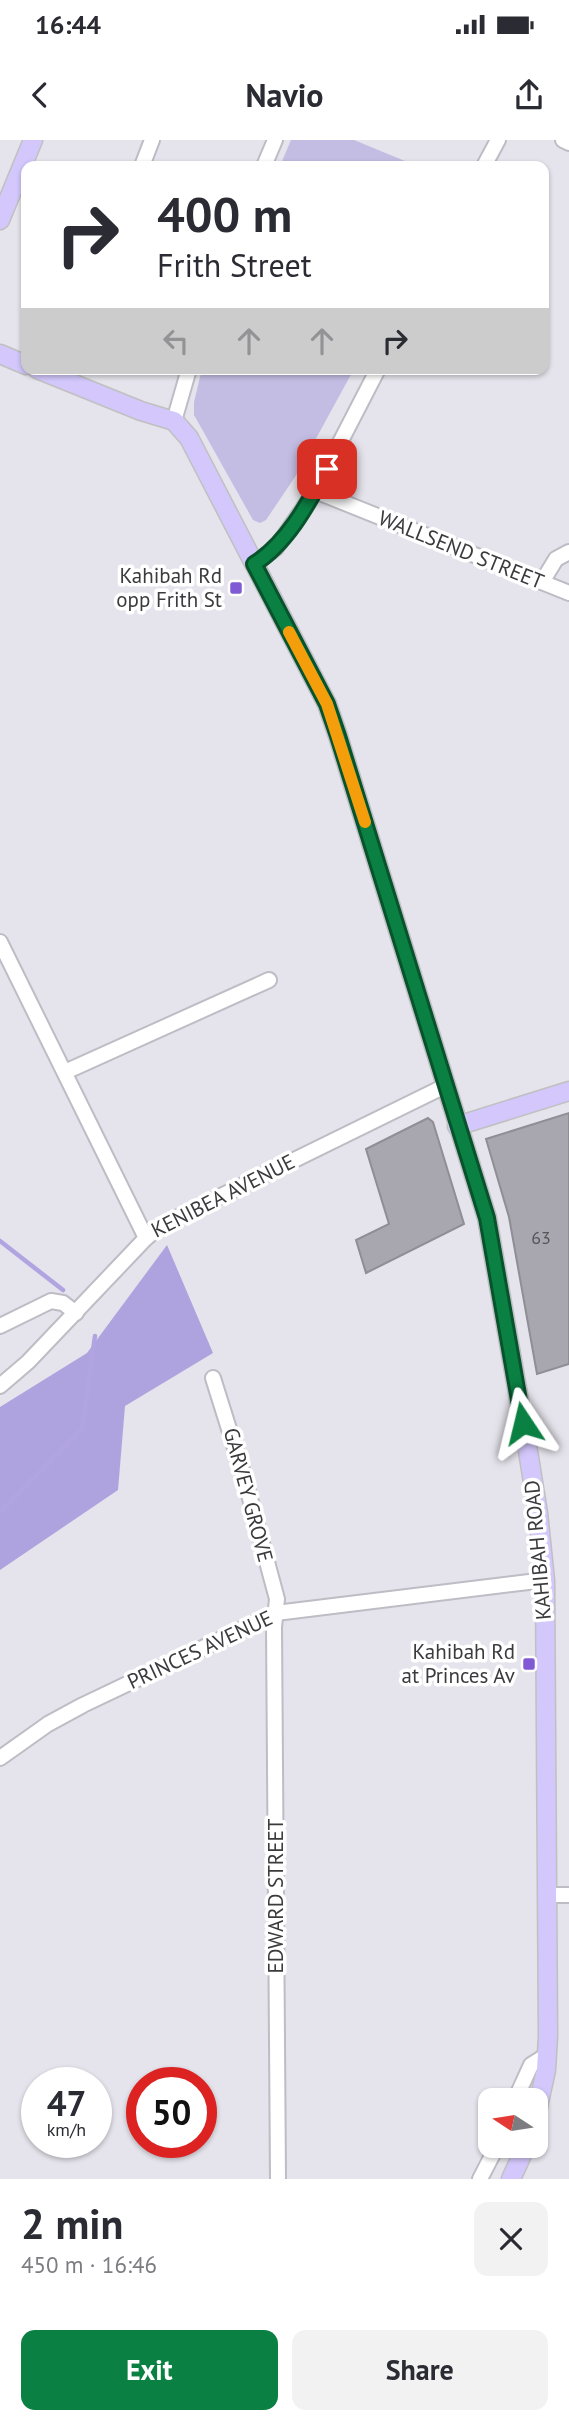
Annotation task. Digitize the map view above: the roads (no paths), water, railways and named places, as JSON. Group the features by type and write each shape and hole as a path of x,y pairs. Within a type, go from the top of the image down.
{"main road":[{"path":"24,161 33,140"},
{"path":"0,220 21,169"},
{"path":"0,354 21,363"},
{"path":"62,375 141,411 174,421"},
{"name":"KAHIBAH ROAD","path":"174,421 189,438 327,704 487,1218 538,1513 545,1580 547,2055 541,2088"},
{"path":"457,1126 569,1091"},
{"path":"510,2179 520,2158"}],"street":[{"path":"144,161 152,140"},
{"path":"266,161 275,140"},
{"path":"487,161 498,140"},
{"path":"563,140 569,143"},
{"path":"174,421 187,375"},
{"path":"254,564 276,548 315,491 375,375"},
{"name":"WALLSEND STREET","path":"315,491 569,593"},
{"path":"542,582 556,559 569,552"},
{"name":"KENIBEA AVENUE","path":"0,942 146,1238 178,1217 445,1086"},
{"path":"65,1072 269,980"},
{"path":"0,1386 28,1362 146,1238"},
{"path":"0,1326 51,1301 63,1303 76,1313"},
{"name":"GARVEY GROVE","path":"213,1378 249,1493 277,1599 276,1613"},
{"name":"PRINCES AVENUE","path":"0,1758 48,1724 83,1705 276,1613 545,1580"},
{"name":"EDWARD STREET","path":"276,1613 278,2179"},
{"path":"548,1895 569,1895"},
{"path":"520,2088 531,2065 547,2055"},
{"path":"480,2179 491,2158"}],"waterway":[{"path":"0,1241 63,1290"},
{"path":"0,1512 82,1429 95,1336"}],"place":[{"name":"Kahibah Rd opp Frith St","path":"236,588"},
{"name":"Kahibah Rd at Princes Av","path":"529,1664"}]}
